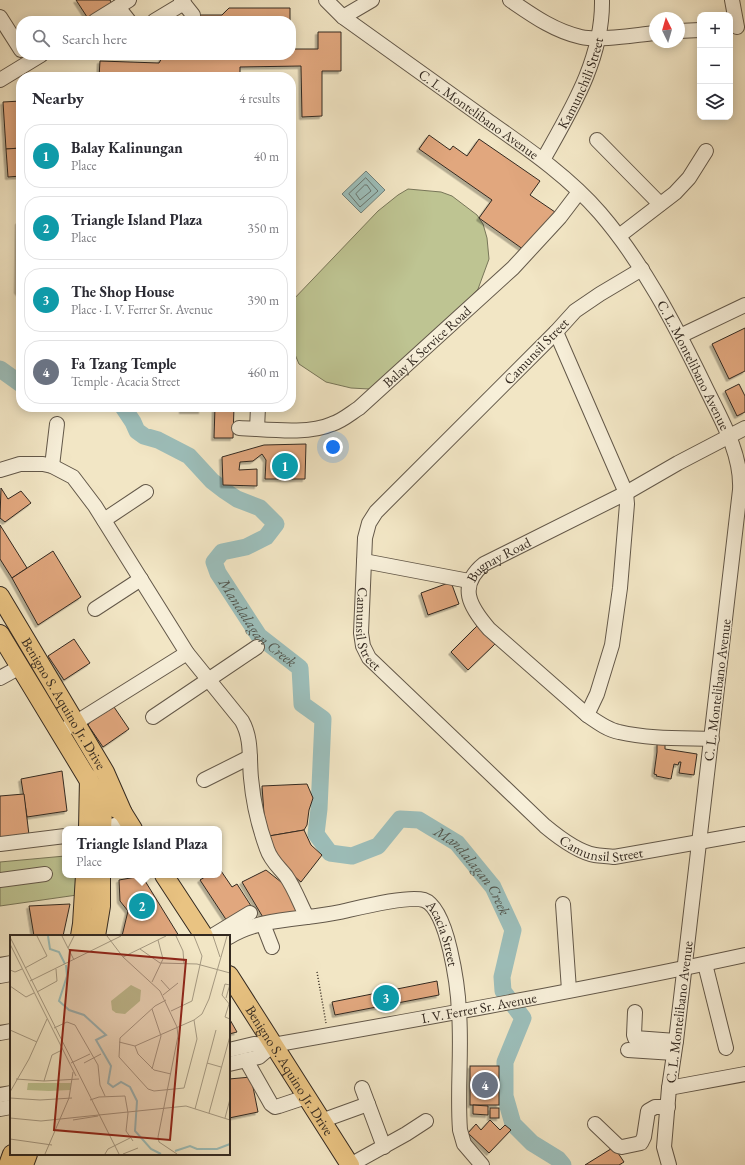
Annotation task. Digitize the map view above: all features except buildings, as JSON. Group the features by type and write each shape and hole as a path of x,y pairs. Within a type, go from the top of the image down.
{"main road":[{"name":"Benigno S. Aquino Jr. Drive","path":"0,596 105,772 128,821"},
{"name":"Benigno S. Aquino Jr. Drive","path":"2,642 20,667 89,781 104,801 128,821"},
{"path":"88,826 90,747"},
{"path":"102,826 105,772"},
{"path":"80,935 93,878"},
{"path":"93,878 101,906 96,935"},
{"path":"166,878 203,935"},
{"name":"Benigno S. Aquino Jr. Drive","path":"230,977 350,1165"},
{"path":"8,1165 12,1155"},
{"path":"24,1165 28,1155"}],"street":[{"name":"C. L. Montelibano Avenue","path":"326,0 343,17 543,160 600,213 619,236 642,269 680,336 729,436 739,466 740,490 712,739 669,1088 664,1148 669,1165"},
{"path":"343,17 372,0"},
{"path":"510,0 545,23 561,31 582,37 598,38 649,34"},
{"name":"Kamunchili Street","path":"543,160 588,75 598,38 602,0"},
{"path":"732,0 737,27"},
{"path":"162,16 183,2 193,16"},
{"path":"103,16 123,3 127,16"},
{"path":"0,17 16,42"},
{"path":"685,31 697,30"},
{"path":"0,80 28,60"},
{"path":"597,140 660,204"},
{"path":"619,236 675,193 690,178 706,151"},
{"name":"Balay K Service Road","path":"239,428 290,430 315,429 333,424 359,408 514,268 560,217 579,192"},
{"name":"Camunsil Street","path":"642,269 575,311 556,332 376,512 369,523 365,538 361,633 363,646 369,658 554,834 576,847 593,855 614,857 745,834"},
{"path":"680,336 745,305"},
{"path":"556,332 626,492 627,518 612,646 597,694 587,715"},
{"path":"257,429 258,412"},
{"path":"52,466 58,424"},
{"name":"Bugnay Road","path":"712,739 642,736 618,732 587,715 489,629 476,614 468,598 469,581 476,570 484,564 626,492 745,428"},
{"path":"0,470 20,464 44,464 52,466 73,477 95,506 187,653 242,721 248,736 254,800 267,850 274,864 286,876 307,917"},
{"path":"104,520 146,492"},
{"path":"364,561 469,581"},
{"path":"95,609 141,579"},
{"path":"153,717 257,647"},
{"path":"60,733 187,653"},
{"path":"0,678 20,667"},
{"path":"204,780 250,757"},
{"path":"112,826 128,821"},
{"path":"0,844 62,836"},
{"path":"0,880 45,874"},
{"name":"Acacia Street","path":"230,937 248,928 263,924 411,899 424,900 434,908 442,921 454,965 459,1012 460,1130 464,1144 482,1165"},
{"path":"563,904 569,990"},
{"path":"214,935 250,913"},
{"path":"263,924 272,947"},
{"name":"I. V. Ferrer Sr. Avenue","path":"230,1050 254,1044 273,1045 328,1036 459,1012 745,955"},
{"path":"0,965 10,963"},
{"path":"705,964 726,1048"},
{"path":"0,976 10,974"},
{"path":"635,1012 634,1035 636,1038 675,1047"},
{"path":"0,1033 10,1031"},
{"path":"230,1064 259,1057 273,1045"},
{"path":"628,1050 675,1047"},
{"path":"246,1060 271,1104 276,1107 306,1097"},
{"path":"669,1088 745,1074"},
{"path":"362,1088 384,1146"},
{"path":"0,1095 10,1093"},
{"path":"321,1121 368,1104"},
{"path":"0,1109 10,1107"},
{"path":"595,1124 618,1146 622,1147 640,1143 644,1137 648,1111 655,1107 668,1107"},
{"path":"350,1165 406,1134 426,1121"}],"path":[{"path":"317,972 328,1036"}],"green space":[{"path":"408,189 441,192 452,196 477,215 483,224 487,238 489,259 478,289 447,322 385,380 369,389 351,388 326,382 299,364 296,357 296,297 378,211"},
{"path":"62,856 62,878 78,878 77,895 0,906 0,862"}],"water":[{"path":"366,171 385,190 361,213 342,194"}],"waterway":[{"name":"Mandalagan Creek","path":"0,369 16,380"},
{"name":"Mandalagan Creek","path":"126,412 137,431 144,436 158,440 189,456 212,481 237,499 260,508 276,524 266,537 246,547 222,552 214,562 218,573 259,636 300,668 302,704 323,719 319,809 316,834 330,853 352,856 378,846 400,819 419,820 457,843 493,887 513,930 502,977 503,991 523,1018 505,1062 505,1096 513,1124 532,1143 558,1159 563,1165"}],"place":[{"name":"Balay Kalinungan","path":"285,466"},
{"name":"Triangle Island Plaza","path":"142,906"},
{"name":"The Shop House","path":"386,998"},
{"name":"Fa Tzang Temple","path":"485,1085"}]}
